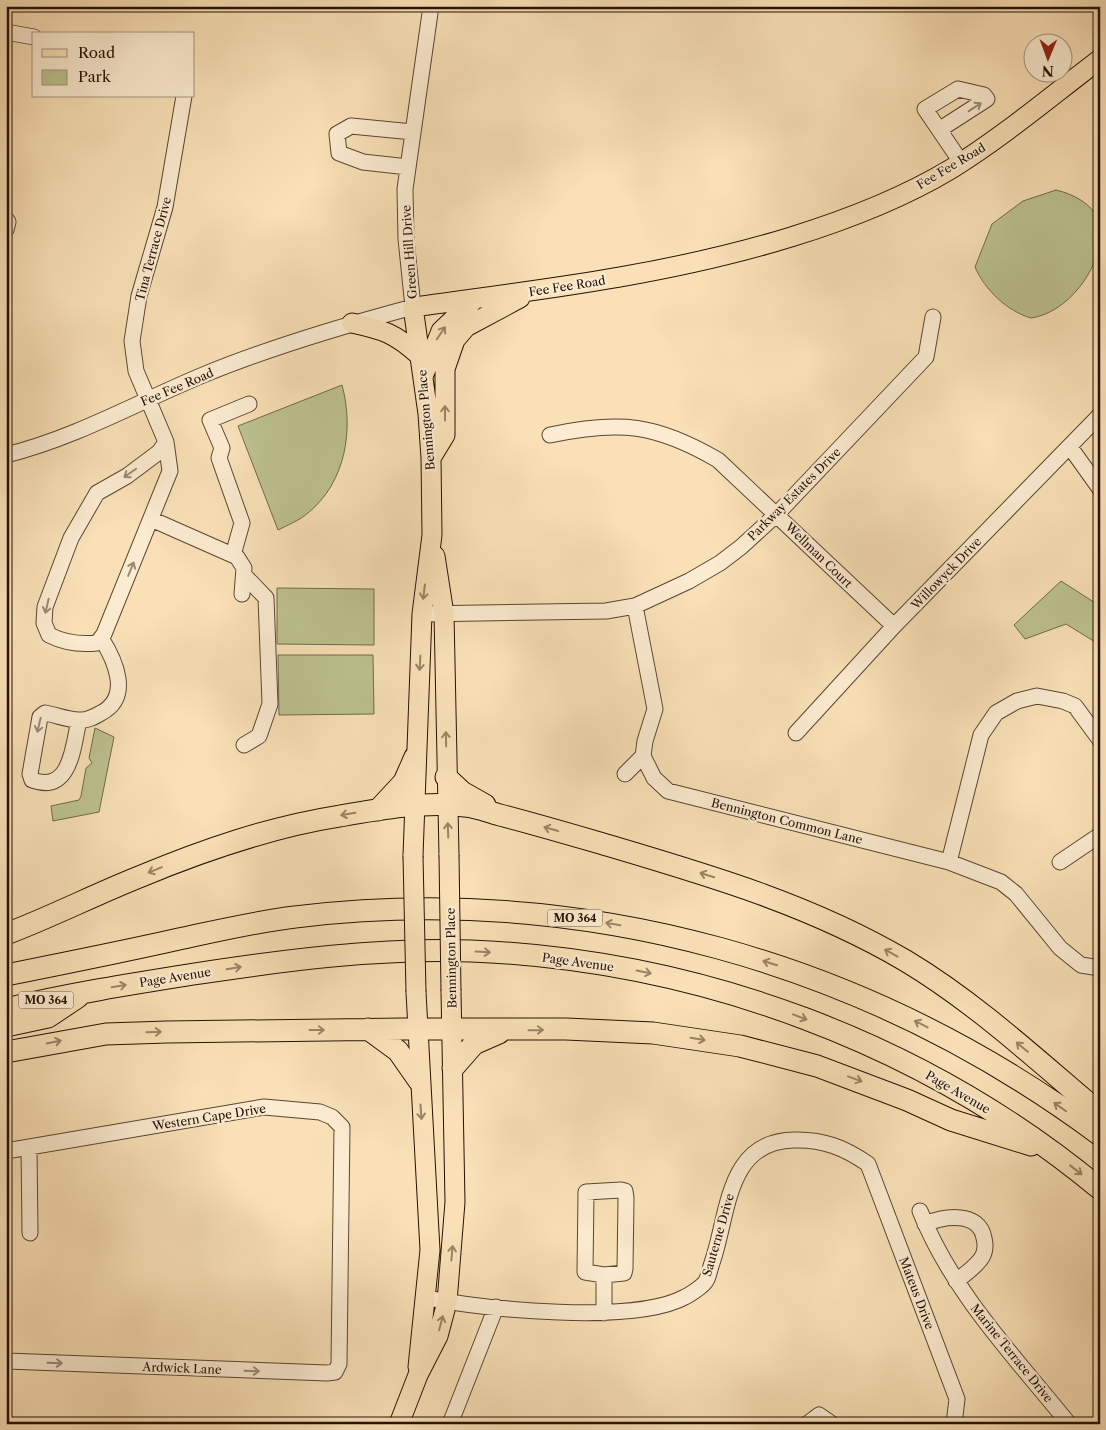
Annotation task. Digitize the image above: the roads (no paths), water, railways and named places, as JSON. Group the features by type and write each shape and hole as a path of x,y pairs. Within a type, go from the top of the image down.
{"highway":[{"path":"378,810 404,782 416,757"},
{"path":"446,777 462,792 502,815"},
{"path":"6,934 200,852 288,826 378,810 414,806 467,806 754,890 811,912 850,930 907,962 954,994 1013,1040 1100,1113"},
{"name":"MO 364","path":"6,975 249,925 341,912 479,910 603,922 658,932 746,955 790,968 867,999 916,1021 996,1065 1036,1090 1100,1135"},
{"name":"Page Avenue","path":"6,1008 86,992 290,960 380,952 471,951 515,954 603,965 691,983 769,1006 819,1024 901,1060 939,1080 1052,1151 1100,1188"},
{"path":"6,1026 48,1017 86,992"},
{"path":"6,1052 106,1034 368,1029 566,1029 652,1033 740,1046 817,1066 907,1100 951,1120 1052,1151"},
{"path":"368,1029 398,1051 419,1081"},
{"path":"453,1068 474,1044 506,1030"}],"main road":[{"name":"Fee Fee Road","path":"412,306 476,299 636,276 743,252 827,226 879,206 961,162 1018,125 1100,59"},
{"path":"431,458 445,435 445,369 455,340 466,327 533,291"},
{"path":"422,377 441,331 476,299"},
{"name":"Bennington Place","path":"399,1424 418,1375 438,1336 447,1302 455,1202 444,614 432,535 431,458 412,306"},
{"path":"352,323 386,330 400,338 419,355"},
{"name":"Bennington Place","path":"418,1375 421,1331 427,1298 430,1250 419,1081 413,856 422,614 432,535"}],"street":[{"name":"Green Hill Drive","path":"412,306 405,224 405,189 431,6"},
{"path":"6,32 32,37"},
{"name":"Tina Terrace Drive","path":"101,638 170,471 166,442 136,371 132,341 139,296 165,208 184,98"},
{"path":"408,167 363,162 338,153 337,134 351,126 413,132"},
{"path":"944,137 961,162"},
{"path":"6,219 8,222 6,230"},
{"name":"Fee Fee Road","path":"6,455 54,441 213,372 352,323 412,306"},
{"name":"Parkway Estates Drive","path":"422,614 606,611 635,606 689,581 720,563 777,514 926,357 933,318"},
{"path":"234,555 242,523 219,458 222,448 210,420 249,404"},
{"name":"Willowyck Drive","path":"796,733 894,626 1100,415"},
{"name":"Wellman Court","path":"550,435 588,426 635,428 651,429 686,441 718,460 894,626"},
{"path":"79,720 69,765 62,777 49,783 32,780 30,774 40,717 44,713 88,720 105,711 116,699 119,679 114,658 101,638 97,643 65,642 49,635 44,623 45,607 71,538 97,493 127,476 159,452 166,442"},
{"path":"1070,447 1100,489"},
{"path":"151,519 234,555 243,562 242,594"},
{"path":"244,576 266,598 270,704 265,741 244,745"},
{"path":"625,774 643,756 645,741 655,710 635,606"},
{"path":"949,862 981,736 996,713 1017,701 1037,696 1063,701 1075,706 1100,740"},
{"name":"Bennington Common Lane","path":"643,756 654,778 668,791 949,862 1001,882 1016,894 1060,948 1081,965 1100,968"},
{"path":"1060,862 1100,835"},
{"name":"Western Cape Drive","path":"6,1151 264,1107 320,1112 332,1117 342,1127 339,1349"},
{"name":"Sauterne Drive","path":"427,1298 496,1307 604,1313 664,1306 687,1296 706,1281 717,1248 724,1212 733,1184 747,1159 763,1147 782,1140 827,1142 849,1150 868,1164"},
{"path":"29,1147 30,1233"},
{"name":"Mateus Drive","path":"868,1164 957,1399 954,1424"},
{"path":"621,1190 625,1191 626,1198 625,1268 624,1273 604,1275 585,1272 586,1192 621,1190"},
{"name":"Marine Terrace Drive","path":"956,1281 980,1260 985,1252 983,1232 979,1225 970,1220 952,1217 923,1218 956,1281 1069,1424"},
{"path":"604,1275 604,1313"},
{"path":"450,1424 496,1307"},
{"name":"Ardwick Lane","path":"6,1362 327,1373 335,1372 338,1368 339,1349"},
{"path":"807,1424 819,1414 832,1424"}]}
